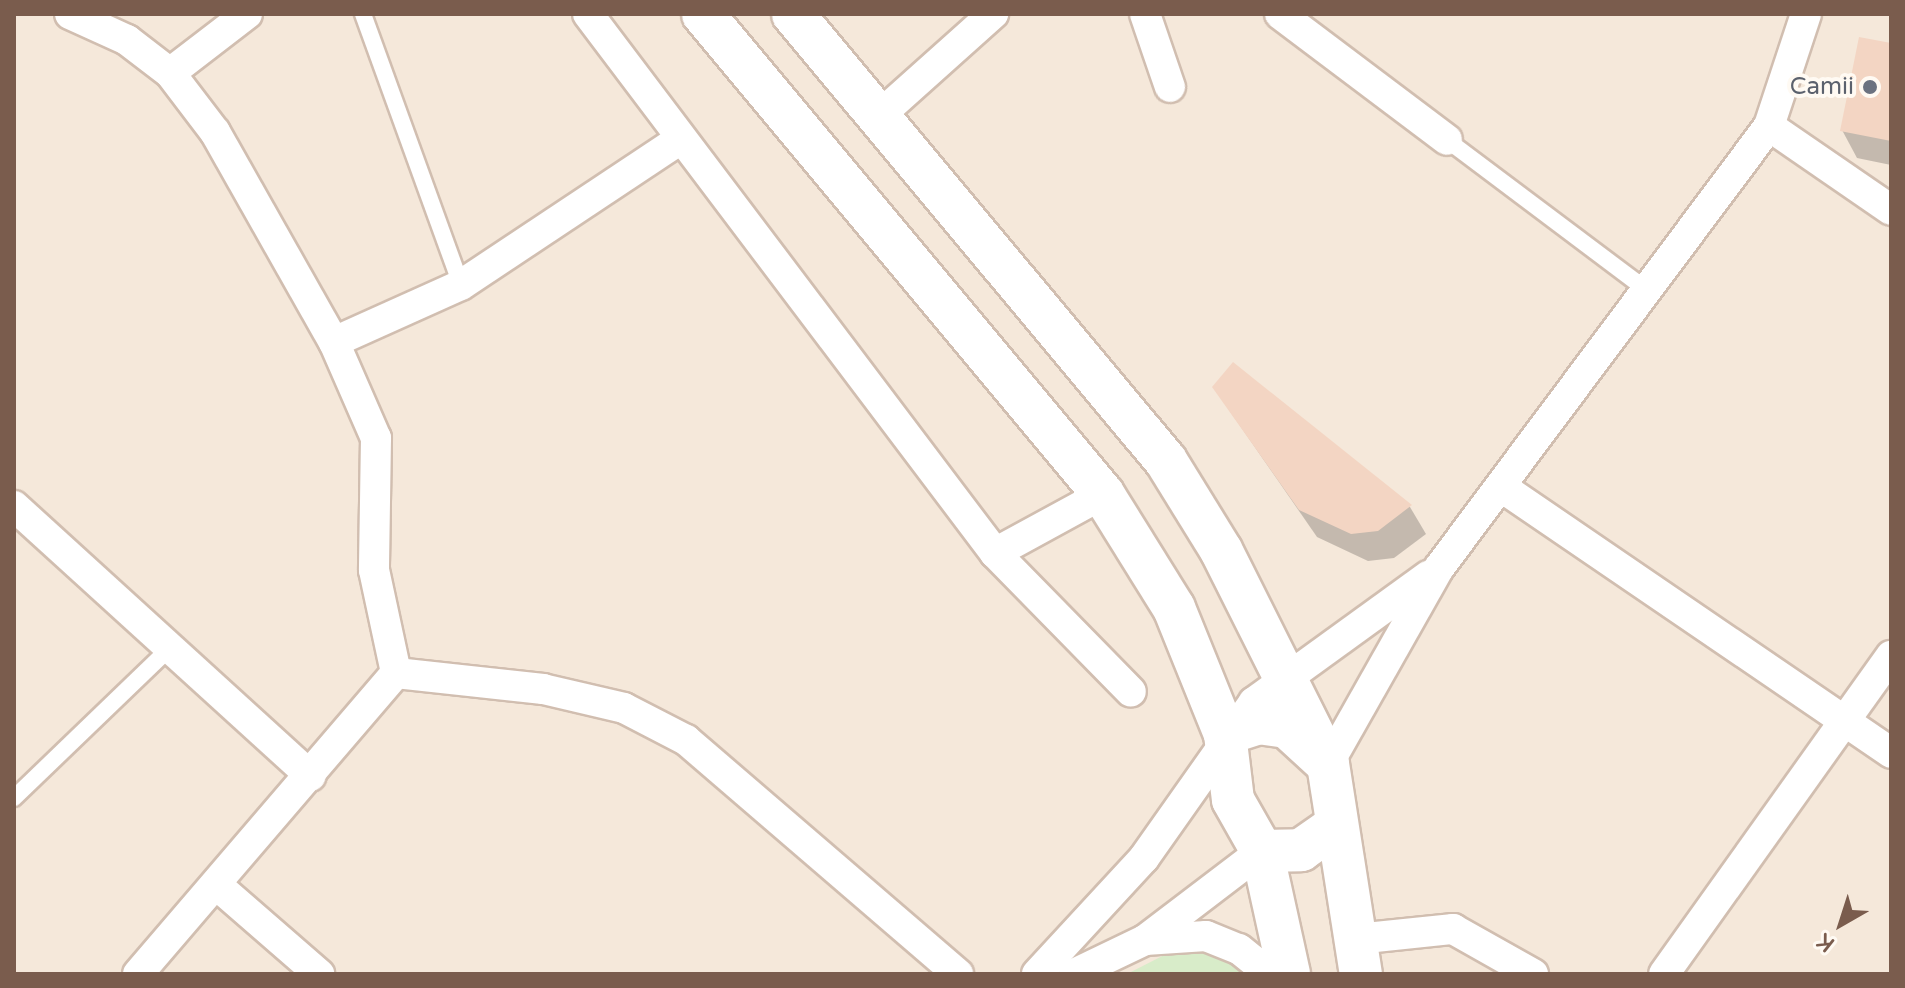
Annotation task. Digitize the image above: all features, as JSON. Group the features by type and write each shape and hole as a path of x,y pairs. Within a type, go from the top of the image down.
{"main road":[{"path":"703,14 1103,494 1174,608 1225,734 1233,800 1262,851 1289,974"},
{"path":"793,14 1166,461 1291,677 1328,764 1333,828 1358,957"},
{"path":"1225,734 1258,723 1287,727 1328,764"},
{"path":"1262,851 1301,850 1333,828"}],"street":[{"path":"70,14 127,40 170,73 215,132 334,342 376,438 374,570 396,673"},
{"path":"170,73 247,14"},
{"path":"588,14 995,553 1131,692"},
{"path":"880,115 993,14"},
{"path":"1145,14 1170,87"},
{"path":"1280,14 1447,140"},
{"path":"1328,764 1439,568 1503,488 1769,126 1806,14"},
{"path":"1769,126 1891,210"},
{"path":"334,342 461,285 681,139"},
{"path":"1503,488 1891,753"},
{"path":"995,553 1103,494"},
{"path":"14,506 172,646 311,776"},
{"path":"1037,974 1100,913 1189,802 1225,734 1291,677 1439,568"},
{"path":"1664,974 1891,656"},
{"path":"138,974 219,887 396,673"},
{"path":"396,673 543,689 624,708 673,733 958,974"},
{"path":"1074,974 1145,940 1262,851"},
{"path":"219,887 319,974"},
{"path":"1358,957 1453,929 1533,974"},
{"path":"1145,940 1206,936 1239,949 1270,974"}],"lane":[{"path":"363,14 461,285"},
{"path":"1447,140 1648,291"},
{"path":"14,798 172,646"}],"shaded area":[{"path":"14,14 1891,14 1891,974 14,974"}],"green space":[{"path":"1221,947 1255,974 1127,974 1178,948"}],"building":[{"name":"Camii","path":"1859,37 1891,43 1891,141 1840,131"},
{"path":"1233,362 1412,505 1378,531 1351,534 1299,510 1212,387"}],"place":[{"name":"Camii","path":"1870,87"}]}
